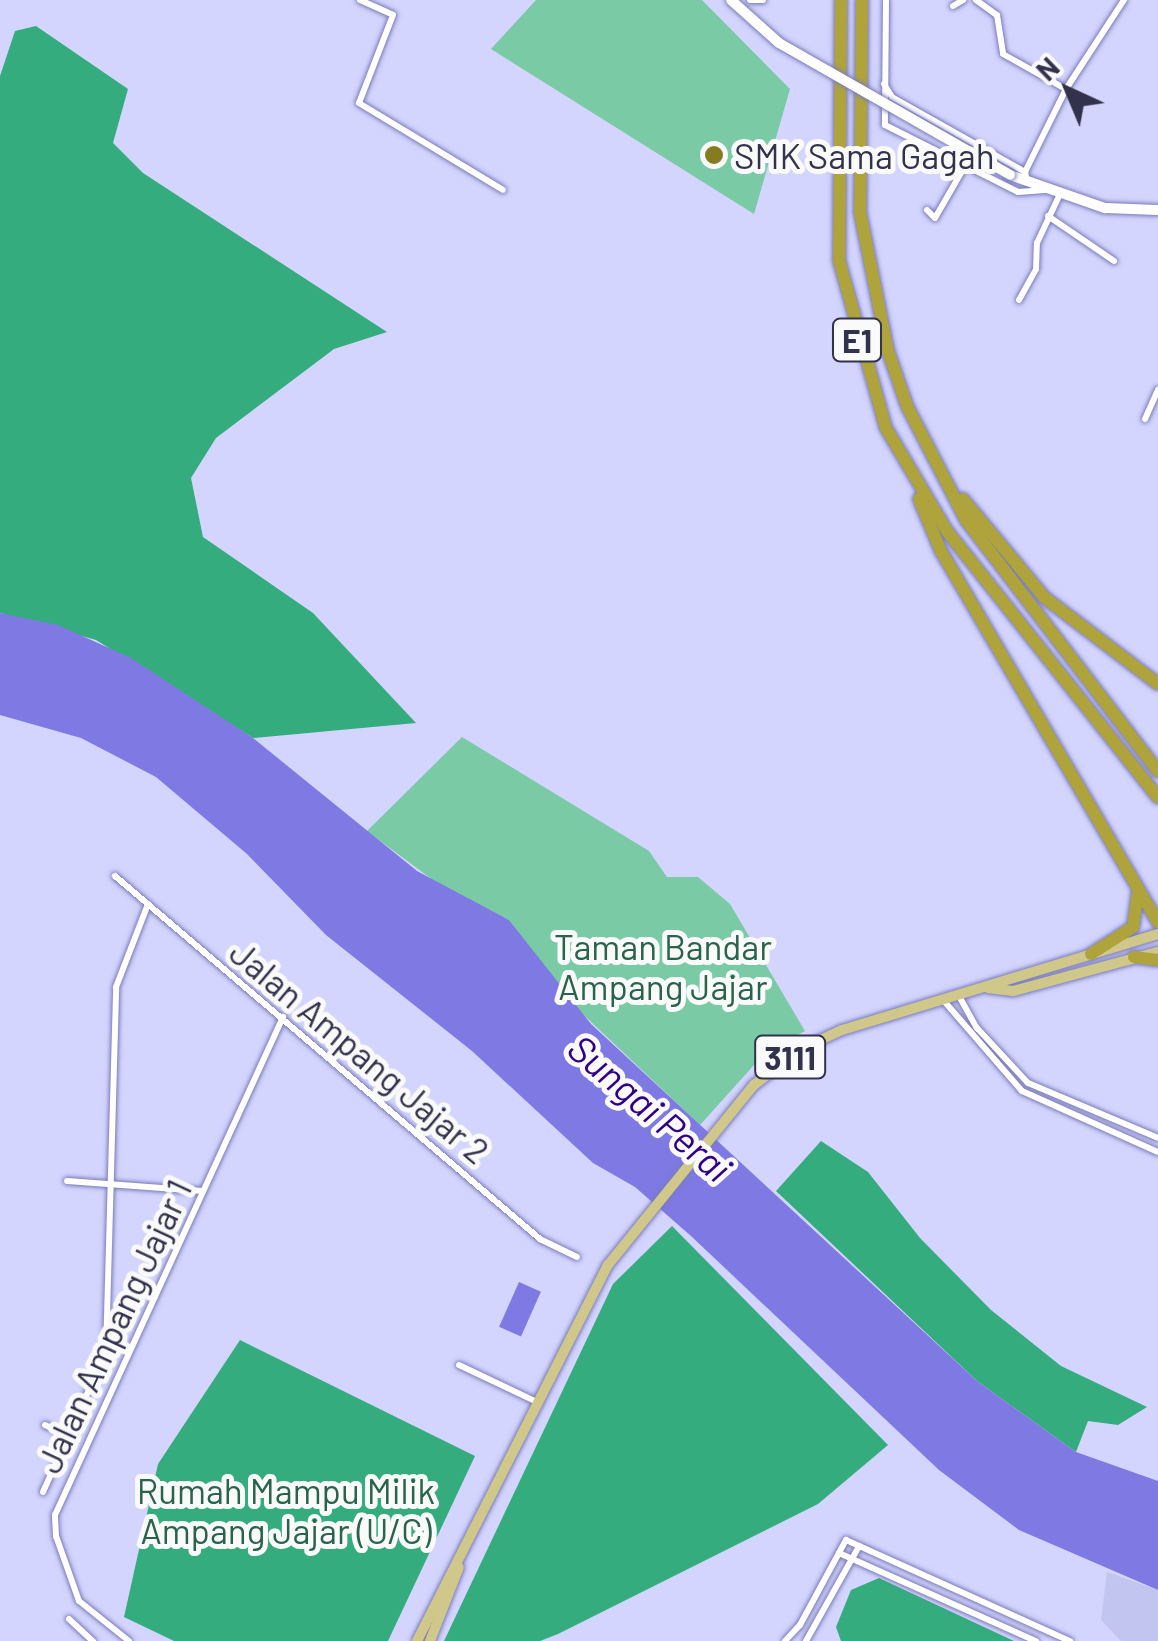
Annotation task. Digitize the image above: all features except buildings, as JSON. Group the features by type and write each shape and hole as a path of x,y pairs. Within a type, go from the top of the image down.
{"highway":[{"name":"E1","path":"841,0 839,260 872,390 905,464 1047,663 1158,797"},
{"name":"E1","path":"862,0 858,174 865,251 888,351 932,457 966,520 1061,652 1158,771"},
{"path":"932,457 1031,584 1158,684"},
{"path":"905,464 941,551 1158,922"},
{"path":"1091,954 1133,928 1138,892"},
{"path":"1134,957 1158,960"}],"main road":[{"name":"3111","path":"417,1641 601,1276 754,1085 802,1049 842,1030 1158,934"},
{"name":"3111","path":"986,988 1013,991 1158,952"},
{"path":"430,1641 460,1561"}],"street":[{"path":"360,0 393,16 359,103 502,190"},
{"path":"731,0 779,43 1010,175 1026,178"},
{"path":"750,0 763,0"},
{"path":"886,0 885,125 1018,192 1044,190"},
{"path":"953,6 963,0"},
{"path":"976,0 997,15 1003,54 1066,90"},
{"path":"1026,178 1066,90 1124,0"},
{"path":"883,82 892,97 1044,190 1125,211 1158,210"},
{"path":"927,210 934,218 965,166"},
{"path":"1018,300 1036,270 1037,243 1059,196"},
{"path":"1048,216 1114,261"},
{"path":"1145,419 1158,390"},
{"name":"Jalan Ampang Jajar 2","path":"115,876 540,1239 577,1257"},
{"path":"43,1492 106,1352 116,988 148,904"},
{"path":"959,996 977,1028 1028,1083 1126,1121 1158,1138"},
{"path":"944,1001 1022,1092 1121,1132 1158,1152"},
{"name":"Jalan Ampang Jajar 1","path":"130,1641 79,1601 56,1536 55,1516 283,1018"},
{"path":"1121,1132 1126,1121"},
{"path":"68,1182 203,1191"},
{"path":"458,1366 537,1402"},
{"path":"45,1425 69,1436"},
{"path":"785,1641 800,1626 846,1540 1070,1641"},
{"path":"806,1641 859,1546"},
{"path":"839,1553 1036,1641"},
{"path":"69,1619 93,1641"}],"shaded area":[{"path":"1107,1572 1158,1590 1158,1641 1121,1641 1101,1620"}],"green space":[{"name":"SMK Sama Gagah","path":"536,0 702,0 790,89 754,214 491,49"},
{"path":"36,26 128,89 113,143 143,173 387,332 334,349 216,438 191,478 203,537 313,613 416,723 253,738 96,640 0,613 0,76 15,31"},
{"name":"Taman Bandar Ampang Jajar","path":"462,737 649,851 667,877 698,877 730,904 805,1031 765,1053 700,1125 570,1002 509,920 441,886 367,831"},
{"path":"821,1141 868,1172 920,1238 991,1310 1061,1366 1147,1407 1118,1425 1088,1421 1076,1452 977,1381 776,1191"},
{"path":"672,1226 888,1445 818,1504 558,1634 540,1641 444,1641 613,1284"},
{"name":"Rumah Mampu Milik Ampang Jajar (U/C)","path":"240,1340 475,1456 388,1641 174,1641 124,1617 158,1464"},
{"path":"879,1578 1014,1641 841,1641 836,1627 851,1590"}],"water":[{"name":"Sungai Perai","path":"0,613 58,625 131,658 253,738 417,871 509,920 591,1024 977,1381 1076,1452 1158,1481 1158,1590 1019,1530 939,1470 691,1236 635,1187 593,1163 472,1051 326,935 247,854 156,777 81,738 0,715"},
{"path":"519,1282 541,1292 521,1337 499,1327"}],"place":[{"name":"SMK Sama Gagah","path":"714,155"}]}
